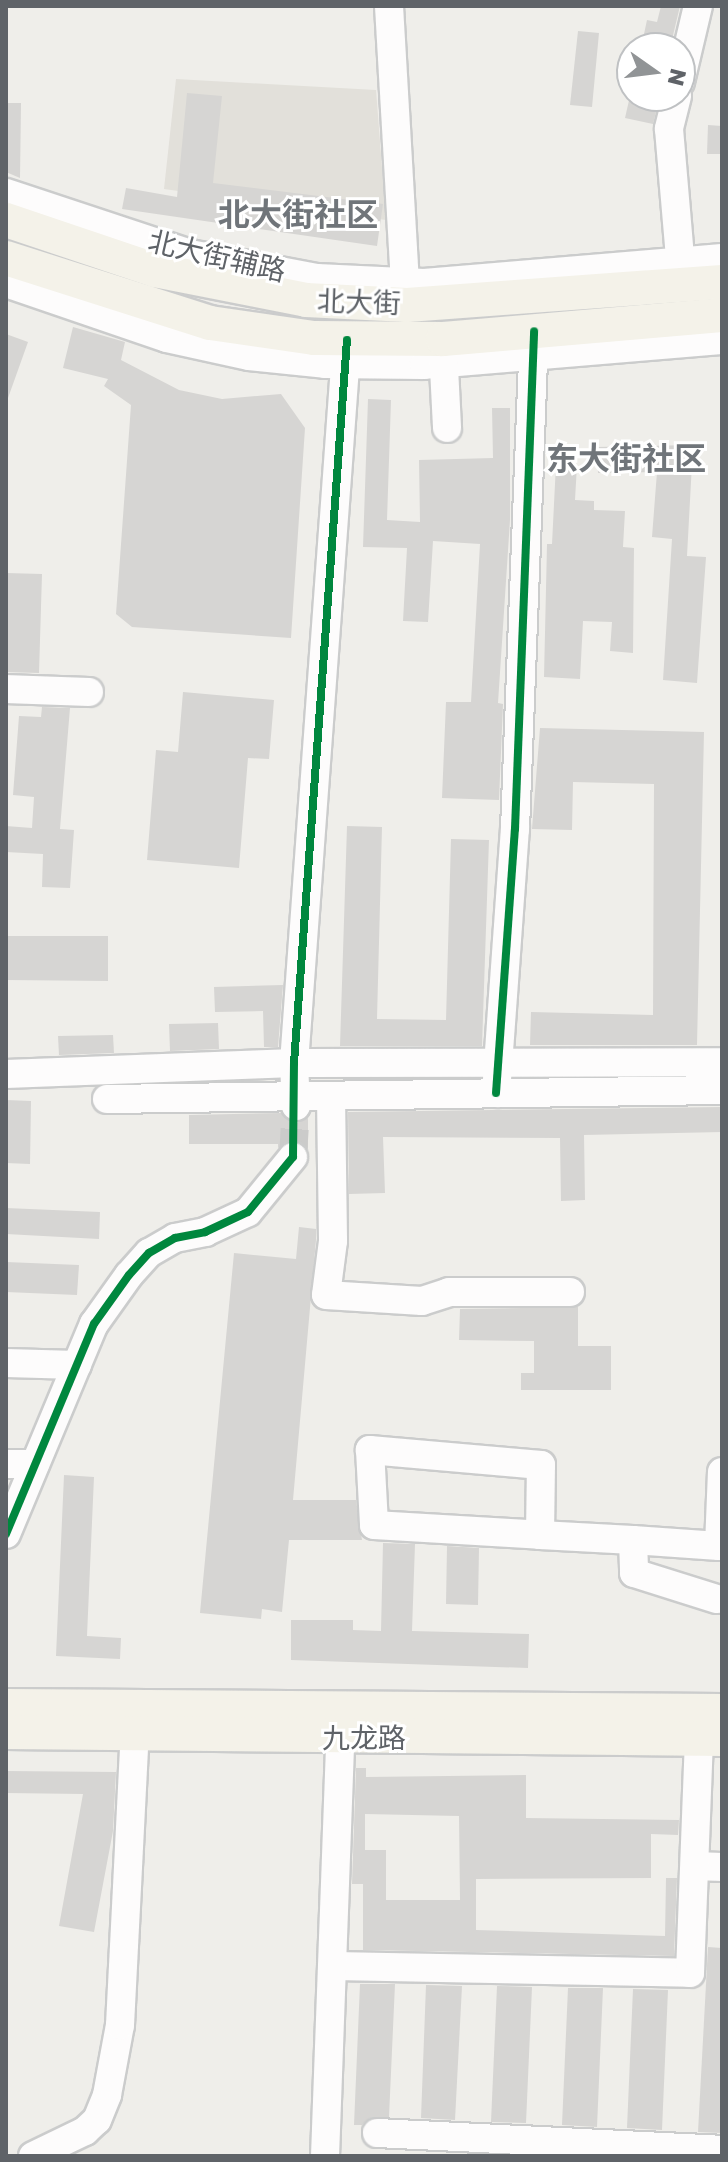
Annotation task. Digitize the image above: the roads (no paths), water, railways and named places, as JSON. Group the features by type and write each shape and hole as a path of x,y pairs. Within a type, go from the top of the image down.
{"main road":[{"name":"北大街","path":"6,220 204,283 306,300 681,273 722,282"},
{"name":"北大街","path":"6,258 210,323 346,352 444,351 534,344 722,315"},
{"name":"九龙路","path":"6,1706 722,1711"},
{"name":"九龙路","path":"6,1732 340,1738 711,1739"}],"street":[{"path":"389,6 406,294"},
{"path":"692,32 698,6"},
{"path":"673,112 669,129 681,273 722,258"},
{"name":"北大街辅路","path":"6,193 234,265 406,294"},
{"path":"6,283 167,338 249,356 346,352 294,1063 296,1102"},
{"path":"496,1093 515,829 534,344 722,340"},
{"path":"444,351 447,428"},
{"path":"6,689 89,692"},
{"path":"6,1074 294,1063 722,1062"},
{"path":"107,1099 296,1102 331,1096 722,1090"},
{"path":"331,1096 333,1241 326,1295 422,1301 449,1292 570,1292"},
{"path":"6,1534 94,1324 149,1253 175,1238 205,1232 248,1212 293,1157"},
{"path":"6,1363 77,1365"},
{"path":"540,1535 541,1465 370,1450 374,1525 719,1546 722,1472"},
{"path":"6,1464 35,1464"},
{"path":"633,1540 634,1573 717,1599"},
{"path":"33,2156 85,2131 97,2120 107,2095 120,2025 135,1733"},
{"path":"325,2156 335,1966 340,1738"},
{"path":"335,1966 690,1973 708,1867 711,1739"},
{"path":"377,2133 722,2150"}],"tunnel":[{"path":"293,1157 296,1106"}],"district":[{"name":"北大街社区","path":"298,214"},
{"name":"东大街社区","path":"626,458"}]}
